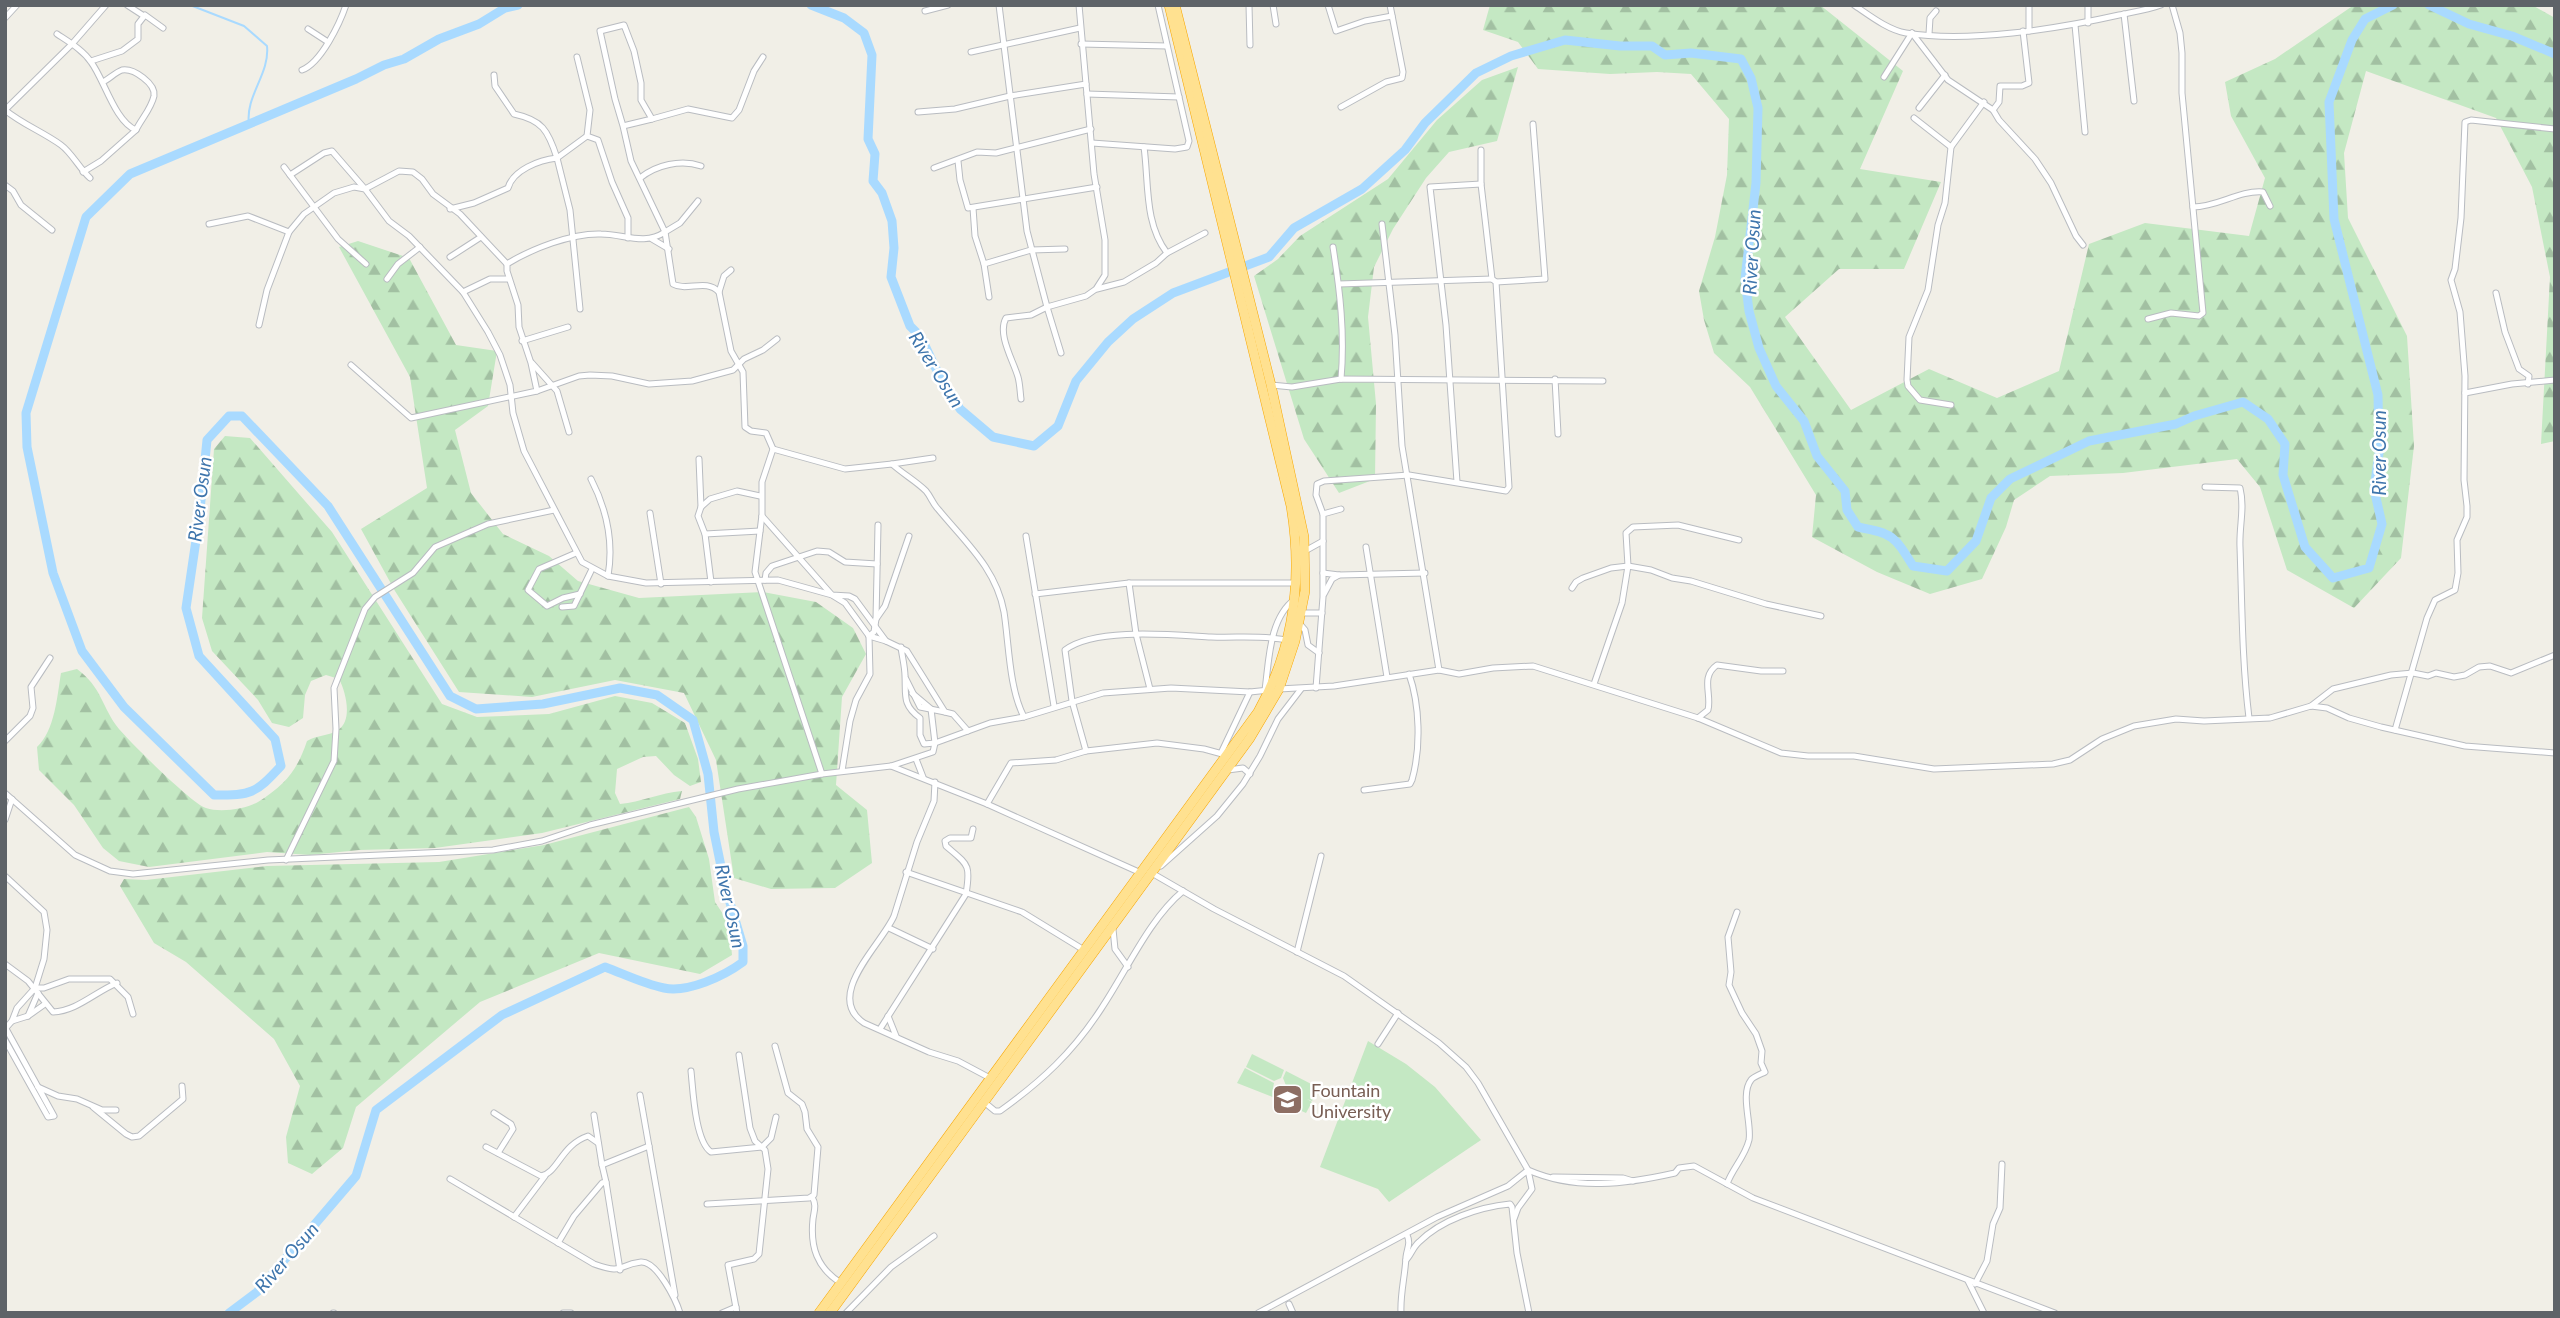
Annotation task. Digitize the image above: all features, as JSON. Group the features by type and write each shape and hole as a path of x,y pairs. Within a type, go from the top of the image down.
{"highway":[{"path":"1169,5 1248,311 1291,506 1296,537 1297,583 1291,641"},
{"path":"1175,5 1230,243"},
{"path":"820,1313 1084,950 1149,873 1261,722 1302,613 1305,551 1301,520 1271,385 1248,311"},
{"path":"830,1313 1115,922 1224,754 1258,712 1271,690"}],"street":[{"path":"5,18 17,5"},
{"path":"90,178 62,146 5,110 72,44 106,5"},
{"path":"127,5 144,16 147,15 163,28"},
{"path":"302,70 310,66 337,30 346,5"},
{"path":"925,12 948,5"},
{"path":"999,5 1031,250 1061,353"},
{"path":"1079,5 1081,44 1107,261 1105,275 1096,289"},
{"path":"1092,144 1175,149 1188,147 1189,141 1158,5"},
{"path":"1249,5 1250,45"},
{"path":"1273,5 1276,24"},
{"path":"1328,5 1336,31 1365,21 1392,16"},
{"path":"1341,107 1386,82 1402,78 1391,5"},
{"path":"1854,5 1889,26 1908,33 1983,35 2088,23 2161,5"},
{"path":"1993,110 1999,102 2000,86 2022,86 2029,83 2026,31 2029,5"},
{"path":"2088,5 2088,23"},
{"path":"2148,319 2171,313 2199,316 2203,313 2182,93 2180,33 2172,5"},
{"path":"1929,34 1933,10"},
{"path":"2124,14 2134,101"},
{"path":"91,61 130,47 138,39 137,26 144,16"},
{"path":"652,119 641,100 640,82 626,27 624,25 602,29 600,35 631,162 666,232 672,279 677,287 707,285 719,292"},
{"path":"2076,25 2085,132"},
{"path":"971,52 1080,28"},
{"path":"309,29 328,42"},
{"path":"1912,33 1945,75 1993,110 2035,159 2051,183 2083,245"},
{"path":"1884,77 1912,33"},
{"path":"57,34 91,61 108,97 124,121 136,130"},
{"path":"1081,44 1167,46"},
{"path":"450,208 494,196 508,188 513,176 524,169 557,158 587,136 590,110 577,57"},
{"path":"623,125 688,109 732,118 763,57"},
{"path":"83,172 101,161 136,130 149,110 154,94 151,86 137,74 126,70 103,82"},
{"path":"494,75 495,86 513,114 534,118 549,139 557,158 570,210 580,309"},
{"path":"1919,108 1945,75"},
{"path":"918,112 955,109 1010,96 1086,84"},
{"path":"1087,94 1179,97"},
{"path":"1951,405 1920,401 1908,386 1909,337 1924,304 1930,280 1938,225 1945,203 1951,147 1984,102"},
{"path":"1914,118 1951,147"},
{"path":"2395,730 2427,618 2435,600 2455,590 2458,573 2457,540 2467,517 2464,480 2465,393 2460,312 2451,280 2455,269 2461,218 2465,122 2471,120 2555,129"},
{"path":"1339,284 1545,279 1533,124"},
{"path":"934,167 958,161 977,152 996,153 1091,129"},
{"path":"587,136 598,140 628,218 628,238"},
{"path":"1144,147 1150,221 1156,238 1167,253"},
{"path":"1316,688 1323,594 1323,514 1316,495 1317,484 1324,481 1409,475 1506,491 1509,487 1499,312 1481,184 1480,150"},
{"path":"290,175 324,153 332,151 389,221 420,247 463,292 500,355 524,451 582,562 608,576 630,581 661,584 790,582 832,595 852,596 864,613 875,622 886,640"},
{"path":"958,161 966,206 973,208 1097,187"},
{"path":"640,178 653,169 667,165 687,162 701,166"},
{"path":"284,167 338,239 366,264"},
{"path":"259,325 267,290 289,232 315,206 338,191 354,187 365,189 399,171 408,171 422,179 433,194 460,214 507,264 518,305 522,341 531,363 537,391"},
{"path":"1457,482 1441,282 1430,187 1481,184"},
{"path":"5,185 13,191 21,205 52,230"},
{"path":"2193,207 2218,204 2255,191 2263,192 2270,206"},
{"path":"652,239 680,223 698,201"},
{"path":"973,208 975,236 984,264 989,297"},
{"path":"209,224 248,216 289,232"},
{"path":"1382,224 1391,283 1402,446 1440,670"},
{"path":"1021,399 1003,322 1007,316 1031,315 1047,307 1086,296 1096,289 1124,282 1156,263 1167,253 1205,233"},
{"path":"507,264 537,247 572,238 606,234 652,239 669,249"},
{"path":"450,257 481,237"},
{"path":"387,279 398,264 420,247"},
{"path":"1333,247 1339,284 1343,352 1341,379"},
{"path":"984,264 1031,250 1065,248"},
{"path":"731,270 724,276 719,292 732,351 743,372 745,427 751,431 766,433 773,449 765,470 755,566 822,774"},
{"path":"463,292 491,279 509,279"},
{"path":"2496,293 2505,332 2519,369 2529,376 2528,384"},
{"path":"522,341 568,327"},
{"path":"351,365 411,418 537,391 579,376 600,375 649,384 692,382 726,373 777,339"},
{"path":"531,363 557,391 569,432"},
{"path":"1271,385 1292,387 1341,379 1603,381"},
{"path":"1555,379 1558,434"},
{"path":"2465,393 2512,384 2555,380"},
{"path":"773,449 845,469 933,458"},
{"path":"699,459 701,508 698,520 705,534 711,582"},
{"path":"892,464 926,491 935,506 967,541 991,573 1003,610 1010,663 1020,710 1024,717"},
{"path":"591,479 604,509 610,535 608,576"},
{"path":"2205,487 2240,488 2243,498 2239,542 2243,659 2249,718"},
{"path":"701,508 715,496 737,491 761,496"},
{"path":"1323,514 1341,509"},
{"path":"286,860 334,761 334,688 365,609 374,597 413,573 435,547 465,533 508,519 554,510"},
{"path":"650,513 661,584"},
{"path":"762,515 832,595 845,603 869,636 870,674 856,700 849,721 842,771"},
{"path":"869,636 874,632 875,622 878,525"},
{"path":"1594,684 1622,603 1628,566 1626,533 1633,527 1678,525 1739,540"},
{"path":"705,534 760,531"},
{"path":"875,622 885,606 909,536"},
{"path":"1026,536 1054,706"},
{"path":"1305,551 1323,541"},
{"path":"1366,547 1387,677"},
{"path":"762,581 772,566 823,551 830,552 845,562 877,564"},
{"path":"576,553 539,569 528,590 547,606 580,594"},
{"path":"1572,589 1576,582 1583,578 1611,568 1628,566 1691,581 1766,604 1821,616"},
{"path":"562,607 574,606 592,569"},
{"path":"701,582 709,570"},
{"path":"1323,573 1339,576 1425,573"},
{"path":"1323,594 1332,579 1339,576"},
{"path":"1035,594 1153,581 1297,583"},
{"path":"1129,583 1136,634 1150,689"},
{"path":"1304,591 1323,594"},
{"path":"1271,690 1274,637 1282,610 1296,598"},
{"path":"862,626 864,613"},
{"path":"1302,613 1322,613"},
{"path":"1299,623 1307,635 1308,645"},
{"path":"1086,751 1072,701 1065,653 1068,647 1110,636 1136,634 1274,637 1308,645 1319,653"},
{"path":"869,636 886,640 907,651 945,712"},
{"path":"901,647 904,695 911,710 920,718"},
{"path":"905,678 920,706 922,740 928,745 990,723 1024,717 1103,693 1150,689 1250,692 1301,689 1440,670 1459,674 1513,666 1533,666 1698,718 1781,753 1854,756 1953,769 2053,764 2070,760 2102,739 2134,726 2176,719 2204,721 2270,718 2311,706 2333,689 2391,675 2413,673 2428,676 2436,673 2454,677 2465,675 2479,667 2490,666 2511,673 2555,655"},
{"path":"5,741 30,716 33,708 31,687 50,659"},
{"path":"1698,718 1708,710 1709,674 1717,665 1783,671"},
{"path":"1364,790 1410,784 1412,780 1418,741 1414,693 1409,674"},
{"path":"1149,873 1217,816 1250,774 1278,719 1301,689"},
{"path":"987,804 1010,763 1056,760 1086,751 1157,743 1205,748 1224,754 1250,692"},
{"path":"7,797 75,855 110,871 133,874 286,860 493,850 542,841 590,825 738,789 822,774 891,766 916,759 934,751 935,743 931,709 912,693"},
{"path":"920,706 953,715 968,731"},
{"path":"2311,706 2327,708 2350,718 2395,730 2465,746 2555,753"},
{"path":"916,759 923,777"},
{"path":"891,766 1149,873 1345,976 1398,1013 1439,1043 1466,1068 1528,1170 1532,1189 1518,1208 1514,1219"},
{"path":"1228,770 1242,768 1250,774"},
{"path":"935,782 934,801 906,872 899,904 889,928 858,969 850,997 856,1017 929,1052 958,1061 990,1078"},
{"path":"5,820 7,797"},
{"path":"880,1028 966,894 969,876 966,866 959,855 946,846 945,841 950,838 971,838 974,829"},
{"path":"1297,952 1321,856"},
{"path":"906,872 1022,912 1084,950"},
{"path":"5,876 44,912 46,917 44,958 29,1016"},
{"path":"984,1102 995,1111 1000,1111 1068,1055 1100,1012 1152,926 1183,891"},
{"path":"1727,1184 1745,1153 1750,1137 1747,1100 1749,1083 1751,1079 1765,1072 1756,1034 1728,985 1731,972 1728,937 1737,912"},
{"path":"1115,922 1115,949 1128,967"},
{"path":"889,928 933,949"},
{"path":"5,964 36,990 53,1012 79,1006 89,997 117,983"},
{"path":"5,1040 48,1118 51,1118 54,1114 5,1028 12,1021 17,1008 36,990 77,979 110,979 117,983 128,997 133,1014"},
{"path":"12,1021 29,1016 45,1004"},
{"path":"1378,1044 1398,1013"},
{"path":"888,1016 896,1036"},
{"path":"775,1046 788,1093 802,1104 807,1129 818,1147 813,1197 816,1205 812,1238 815,1255 826,1272 841,1283"},
{"path":"722,1313 737,1310 728,1265 754,1259 759,1254 766,1200 766,1154 751,1135 739,1055"},
{"path":"691,1071 698,1121 707,1149 717,1152 762,1147 771,1138 776,1117"},
{"path":"38,1087 93,1107 132,1137 139,1136 183,1099 182,1086"},
{"path":"640,1095 680,1313"},
{"path":"93,1107 116,1110"},
{"path":"494,1113 511,1124 513,1129 498,1153"},
{"path":"594,1115 620,1270"},
{"path":"514,1217 569,1145 588,1136 598,1143"},
{"path":"602,1165 649,1146"},
{"path":"486,1147 541,1176 545,1175"},
{"path":"1975,1284 1987,1261 1993,1224 2000,1208 2002,1164"},
{"path":"1528,1170 1550,1178 1623,1178 1633,1181 1675,1173 1679,1168 1687,1166 1699,1168 1753,1198 2055,1313"},
{"path":"1258,1313 1437,1217 1508,1186 1528,1170"},
{"path":"450,1179 594,1265 613,1271 645,1262 665,1281 676,1299"},
{"path":"558,1243 574,1216 602,1183 606,1182"},
{"path":"707,1204 813,1197"},
{"path":"1406,1260 1418,1242 1464,1215 1492,1206 1510,1204 1529,1313"},
{"path":"1401,1313 1400,1297 1410,1244 1407,1235"},
{"path":"846,1313 891,1267 934,1236"},
{"path":"665,1281 672,1279"},
{"path":"1968,1281 1984,1313"},
{"path":"1289,1304 1293,1313"},
{"path":"563,1313 571,1313"}],"green space":[{"path":"1490,5 1820,5 1903,71 1860,169 1941,182 1904,269 1839,269 1785,317 1851,410 1929,369 1997,398 2059,371 2089,244 2145,223 2249,236 2265,178 2231,116 2225,82 2275,59 2354,5 2532,5 2555,18 2555,441 2541,444 2550,277 2532,187 2496,118 2366,71 2344,153 2348,218 2407,336 2414,446 2401,558 2354,608 2287,570 2260,487 2237,459 2123,473 2050,476 2014,500 2006,527 1982,579 1930,594 1877,572 1812,537 1816,495 1750,387 1714,353 1699,291 1715,237 1727,175 1729,119 1691,74 1610,74 1538,69 1518,42 1483,30"},
{"path":"1518,67 1497,141 1449,152 1426,178 1393,229 1374,267 1368,317 1376,404 1375,479 1339,493 1304,439 1254,276 1278,259 1300,236 1388,179 1437,120 1482,80"},
{"path":"358,241 409,258 456,345 497,351 488,406 455,430 471,493 503,534 549,556 578,581 639,598 763,592 816,602 853,628 866,654 842,697 836,785 867,810 872,863 835,888 771,889 734,878 716,760 684,693 615,680 532,697 459,692 395,591 361,529 427,488 410,377 339,247"},
{"path":"225,436 250,438 332,532 442,704 477,717 549,714 615,696 652,703 685,723 698,759 701,782 690,786 674,775 656,756 643,757 617,769 615,793 620,804 682,791 680,799 542,833 435,848 359,850 310,855 267,852 149,867 119,861 103,848 74,805 39,770 37,747 48,732 61,673 77,669 85,676 97,690 119,729 188,796 212,809 240,808 267,796 283,783 294,769 307,741 338,730 343,726 347,713 346,698 339,679 326,675 311,681 305,695 303,718 289,727 272,723 258,700 212,651 202,618 214,449"},
{"path":"689,807 696,817 709,859 715,902 729,923 732,955 700,974 599,953 480,1002 356,1107 343,1148 312,1174 288,1163 286,1137 300,1086 274,1039 186,962 154,943 120,886 124,879 146,880 267,866 439,862 544,845"},
{"path":"1368,1041 1406,1064 1435,1087 1481,1140 1389,1202 1378,1189 1320,1167"},
{"path":"1252,1054 1284,1070 1281,1078 1274,1081 1246,1067"},
{"path":"1245,1068 1274,1083 1273,1088 1277,1092 1287,1088 1283,1078 1286,1071 1319,1088 1312,1101 1307,1099 1312,1102 1306,1113 1275,1099 1276,1096 1275,1098 1237,1083"}],"waterway":[{"path":"190,5 244,26 267,46 265,66 251,104 249,124"},
{"name":"River Osun","path":"229,1313 257,1292 356,1176 376,1110 502,1015 605,967 649,984 674,989 695,986 726,973 743,962 743,946 725,886 714,832 708,774 693,720 657,695 620,688 543,704 476,709 450,696 328,506 242,416 229,416 207,440 186,608 199,656 275,739 281,766 265,782 245,793 214,795 124,707 82,651 53,573 27,447 26,413 86,217 130,174 384,65 404,59 439,39 479,24 505,8 518,5"},
{"name":"River Osun","path":"811,5 844,18 864,33 872,55 868,139 875,154 873,181 882,193 892,221 894,248 891,277 910,326 921,337 960,409 993,437 1034,446 1058,426 1076,381 1108,342 1133,319 1173,293 1269,257 1294,228 1362,189 1405,150 1425,123 1476,73 1511,56 1565,40 1620,46 1652,46 1665,55 1691,53 1741,59 1751,78 1758,108 1756,183 1745,279 1749,311 1759,348 1776,386 1804,421 1817,456 1845,491 1847,510 1858,527 1892,538 1913,566 1947,571 1976,541 1991,498 2010,479 2089,441 2176,424 2243,402 2268,419 2285,444 2283,475 2305,547 2333,578 2369,568 2382,524 2374,489 2379,453 2378,395 2334,219 2329,102 2352,40 2365,19 2393,5"},
{"name":"River Osun","path":"2429,5 2469,24 2512,36 2555,54"}],"place":[{"name":"Fountain University","path":"1288,1100"}]}
